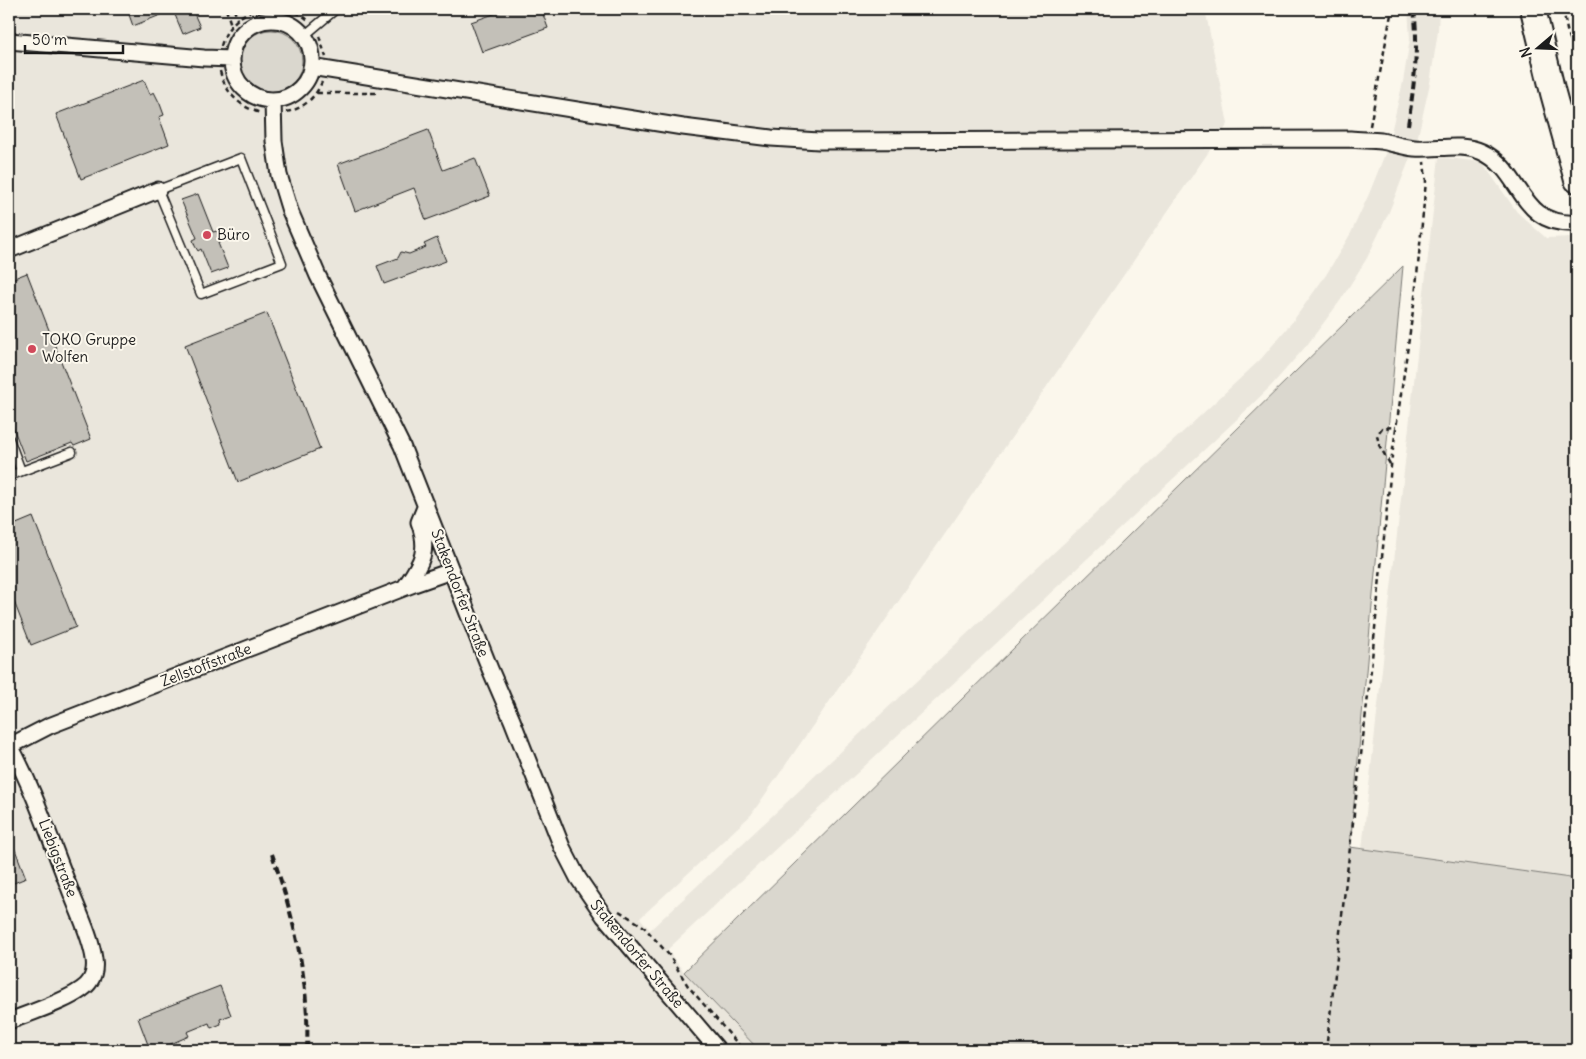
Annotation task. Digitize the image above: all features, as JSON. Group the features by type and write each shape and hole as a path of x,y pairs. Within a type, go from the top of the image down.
{"main road":[{"path":"1533,9 1553,93 1577,180"}],"street":[{"path":"255,17 266,21 283,22 291,25 304,36 310,51 311,67 306,81 295,93 273,100 252,95 242,86 234,73 233,52 240,37 255,17"},
{"path":"9,40 232,59"},
{"path":"311,67 683,127 740,135 792,139 895,141 1368,140 1412,148 1458,147 1475,149 1484,152 1500,163 1529,204 1541,215 1551,220 1577,223"},
{"name":"Stakendorfer Straße","path":"273,100 274,140 279,175 290,211 318,276 391,422 426,505 557,835 578,878 593,902 718,1050"},
{"path":"9,250 158,190"},
{"path":"405,587 416,569 424,549 424,537 419,522 426,505"},
{"name":"Zellstoffstraße","path":"10,745 49,726 405,587 451,571"},
{"name":"Liebigstraße","path":"9,1021 72,994 89,983 94,967 94,958 84,927 32,793 10,745"}],"lane":[{"path":"304,36 336,9"},
{"path":"241,158 282,263 201,294 158,190 241,158"},
{"path":"9,439 21,471"},
{"path":"9,476 72,452"}],"path":[{"path":"226,9 231,25"},
{"path":"234,9 237,19"},
{"path":"1368,140 1392,9"},
{"path":"1563,9 1567,30 1577,58"},
{"path":"316,93 382,93"},
{"path":"1326,1050 1370,679 1391,465 1415,297 1426,181 1422,148"},
{"path":"1391,465 1379,444 1377,434 1382,428 1396,427"},
{"path":"618,911 643,926 669,955 688,986 743,1050"}],"shaded area":[{"path":"9,9 1205,9 1228,124 751,815 640,918 650,930 1261,359 1293,321 1326,275 1351,233 1369,194 1387,149 1403,82 1410,39 1408,9 1439,9 1438,31 1430,83 1417,140 1389,212 1367,258 1340,301 1307,345 1271,386 1233,423 667,950 684,972 759,1050 9,1050"},
{"path":"271,30 288,35 293,39 297,44 302,61 297,78 293,83 288,87 271,92 254,87 249,83 245,78 240,61 245,44 249,39 254,35"},
{"path":"1439,157 1482,162 1517,212 1546,238 1575,237 1577,244 1577,879 1362,849"},
{"path":"1403,266 1350,847 1577,879 1577,1050 759,1050 684,972"}],"building":[{"path":"127,9 192,9 200,27 183,34 173,10 133,26"},
{"path":"508,9 541,9 548,28 482,52 471,22"},
{"path":"144,80 150,94 154,92 160,104 164,115 159,117 169,144 81,179 56,114"},
{"path":"428,130 443,170 475,158 490,196 426,220 414,188 355,211 338,164"},
{"name":"Büro","path":"198,194 213,232 217,231 221,242 218,243 228,268 211,274 201,249 198,251 195,246 193,240 197,238 181,200"},
{"path":"437,238 446,261 384,284 377,266 398,258 401,252 409,254 426,247 424,244"},
{"name":"TOKO Gruppe Wolfen","path":"27,273 91,439 74,446 72,443 26,461 9,417 9,280"},
{"path":"267,313 320,449 238,482 185,345"},
{"path":"33,517 76,627 31,645 9,589 9,527"},
{"path":"9,834 26,878 9,885"},
{"path":"220,986 231,1015 220,1019 221,1024 211,1028 209,1023 187,1032 189,1036 157,1050 150,1050 138,1018"}],"railway":[{"path":"1408,125 1416,53 1414,9"},
{"path":"272,854 294,926 299,950 306,1000 307,1050"}],"place":[{"name":"Büro","path":"207,235"},
{"name":"TOKO Gruppe Wolfen","path":"32,349"}]}
